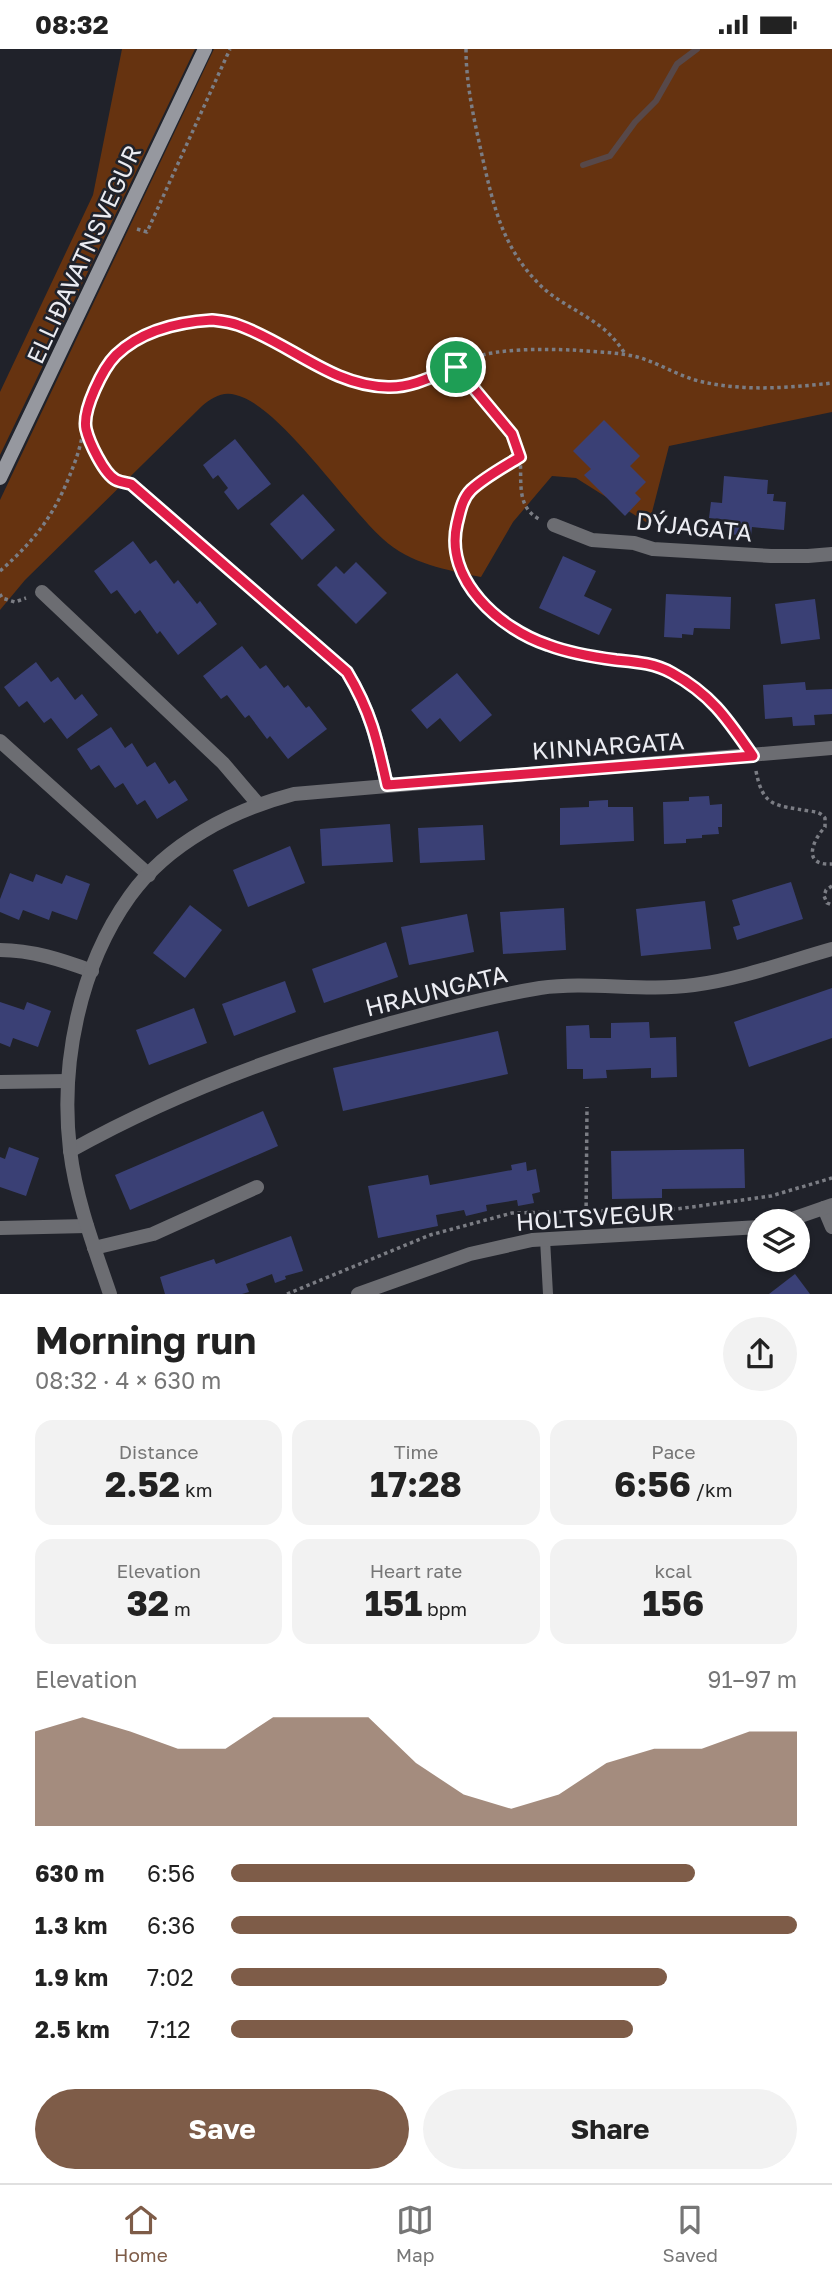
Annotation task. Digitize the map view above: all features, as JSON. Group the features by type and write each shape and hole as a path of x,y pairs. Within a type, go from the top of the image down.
{"main road":[{"name":"ELLIÐAVATNSVEGUR","path":"0,478 205,49"}],"street":[{"path":"131,484 347,672 359,691 376,731 387,785"},
{"name":"DÝJAGATA","path":"554,525 592,540 634,543 653,549 783,556 832,554"},
{"path":"41,592 223,763 258,804"},
{"path":"0,741 149,875"},
{"name":"KINNARGATA","path":"110,1294 79,1201 70,1150 68,1081 74,1033 92,971 118,915 149,875 194,838 258,804 294,794 832,748"},
{"name":"HRAUNGATA","path":"70,1150 121,1122 238,1073 358,1032 418,1016 542,988 692,986 739,976 832,949"},
{"path":"0,950 47,955 92,971"},
{"path":"0,1082 68,1081"},
{"path":"94,1248 153,1234 257,1187"},
{"path":"810,1213 828,1207 832,1227"},
{"path":"0,1228 87,1226"},
{"name":"HOLTSVEGUR","path":"358,1294 501,1245 545,1238 747,1228"}],"lane":[{"path":"545,1238 548,1294"}],"path":[{"path":"121,225 147,232 230,49"},
{"path":"466,49 466,74 473,118 494,211 507,238 521,264 540,285 598,325 615,340 626,355"},
{"path":"0,571 27,546 54,511 76,458 93,394 105,369 117,354 163,328 189,321 212,320 236,324 263,335 332,374 391,388 428,379 472,358 509,352 572,350 626,355 695,380 732,386 781,387 832,383"},
{"path":"456,367 512,434 520,457 522,501 531,515 554,525"},
{"path":"85,427 105,470 115,479 131,484"},
{"path":"520,457 470,491 461,506 455,532 454,553 464,577 480,600 501,620 540,643 579,653 647,663 670,671 696,687 715,703 753,756 760,790 765,797 777,805 815,812 825,818 825,827 819,833 812,852 813,857 821,864 832,865"},
{"path":"0,594 2,598 15,601 41,592"},
{"path":"832,886 826,890 824,896 827,903 832,905"},
{"path":"586,1237 587,1107"}],"shaded area":[{"path":"122,49 195,49 0,455 0,392 93,195"},
{"path":"214,49 832,49 832,412 669,446 649,524 576,478 552,476 513,522 481,577 429,565 394,548 368,524 312,458 272,417 236,395 222,395 202,406 25,580 0,610 0,500"}],"building":[{"path":"604,420 640,456 630,466 646,482 635,493 641,499 625,516 584,475 591,469 573,451"},
{"path":"235,439 271,484 238,510 224,492 228,488 218,475 213,479 203,465"},
{"path":"724,476 768,480 767,494 774,494 773,501 786,502 784,530 752,527 751,536 727,534 729,520 709,518 711,502 722,503"},
{"path":"303,494 335,530 302,560 270,524"},
{"path":"133,541 150,564 156,560 174,584 178,580 197,604 200,601 217,624 178,655 160,631 157,634 140,610 135,614 117,590 111,594 94,571"},
{"path":"563,556 596,571 584,596 612,609 599,635 539,608"},
{"path":"356,562 387,593 356,624 317,585 336,566 344,574"},
{"path":"666,594 731,597 730,629 694,628 693,635 682,634 682,638 664,637"},
{"path":"815,599 820,639 781,644 775,604"},
{"path":"242,646 260,669 266,665 284,688 288,685 327,729 288,759 270,736 267,739 249,715 245,718 227,695 221,699 203,676"},
{"path":"36,662 51,682 58,677 75,700 82,694 98,715 67,739 51,718 44,723 27,701 19,707 4,687"},
{"path":"457,673 492,715 460,742 440,718 427,729 411,710"},
{"path":"805,682 806,690 832,689 832,714 814,715 815,725 793,726 792,717 765,719 763,685"},
{"path":"111,727 125,748 132,743 147,767 155,762 169,784 175,780 188,800 157,819 145,800 137,805 123,783 115,788 99,765 91,770 77,749"},
{"path":"709,796 710,805 722,804 722,827 718,827 719,834 686,839 686,843 664,844 663,802 689,801 689,797"},
{"path":"608,800 608,807 633,807 634,841 560,845 560,808 589,807 589,801"},
{"path":"390,824 393,862 322,866 320,829"},
{"path":"483,825 485,860 420,863 418,828"},
{"path":"290,846 305,883 248,907 233,870"},
{"path":"10,873 33,882 36,874 62,884 66,875 90,884 77,920 52,911 49,920 23,910 19,920 0,912 0,899"},
{"path":"791,882 803,919 737,940 733,927 740,925 732,900"},
{"path":"705,901 711,949 641,956 636,909"},
{"path":"190,905 222,930 185,978 153,953"},
{"path":"564,908 566,950 503,954 500,912"},
{"path":"467,914 474,952 409,965 401,927"},
{"path":"386,942 398,977 324,1003 312,969"},
{"path":"285,981 296,1012 234,1036 222,1004"},
{"path":"832,988 832,1038 749,1067 734,1022"},
{"path":"0,1002 24,1010 27,1002 51,1011 38,1047 13,1038 10,1047 0,1043"},
{"path":"194,1008 207,1043 149,1065 136,1030"},
{"path":"649,1022 650,1038 676,1037 677,1077 651,1078 651,1068 606,1070 607,1078 583,1079 583,1069 567,1069 566,1026 589,1025 590,1038 611,1038 611,1023"},
{"path":"498,1031 508,1074 343,1111 333,1068"},
{"path":"263,1111 278,1146 130,1210 115,1175"},
{"path":"9,1147 39,1158 26,1196 0,1187 0,1157 5,1159"},
{"path":"744,1149 745,1188 662,1189 662,1198 612,1199 611,1151"},
{"path":"526,1162 527,1171 536,1169 540,1192 532,1194 534,1203 518,1206 517,1200 486,1205 487,1211 466,1216 464,1210 436,1215 438,1226 378,1238 368,1186 428,1175 430,1185 512,1170 511,1165"},
{"path":"291,1236 303,1271 285,1276 286,1279 275,1283 272,1274 246,1284 249,1292 242,1294 165,1294 160,1277 214,1259 216,1264"},
{"path":"795,1274 810,1294 769,1294"}],"waterway":[{"path":"583,165 610,156 635,122 656,101 677,64 697,49"}],"route":[{"path":"212,320 236,324 263,335 332,374 373,385 391,388 428,379 456,367 505,424 512,434 520,457 470,491 461,506 455,532 454,553 464,577 480,600 501,620 529,638 551,647 615,660 647,663 670,671 715,703 753,756 387,785 376,731 359,691 347,672 131,484 115,479 105,470 85,427 93,394 105,369 117,354 163,328 189,321 212,320"}]}
